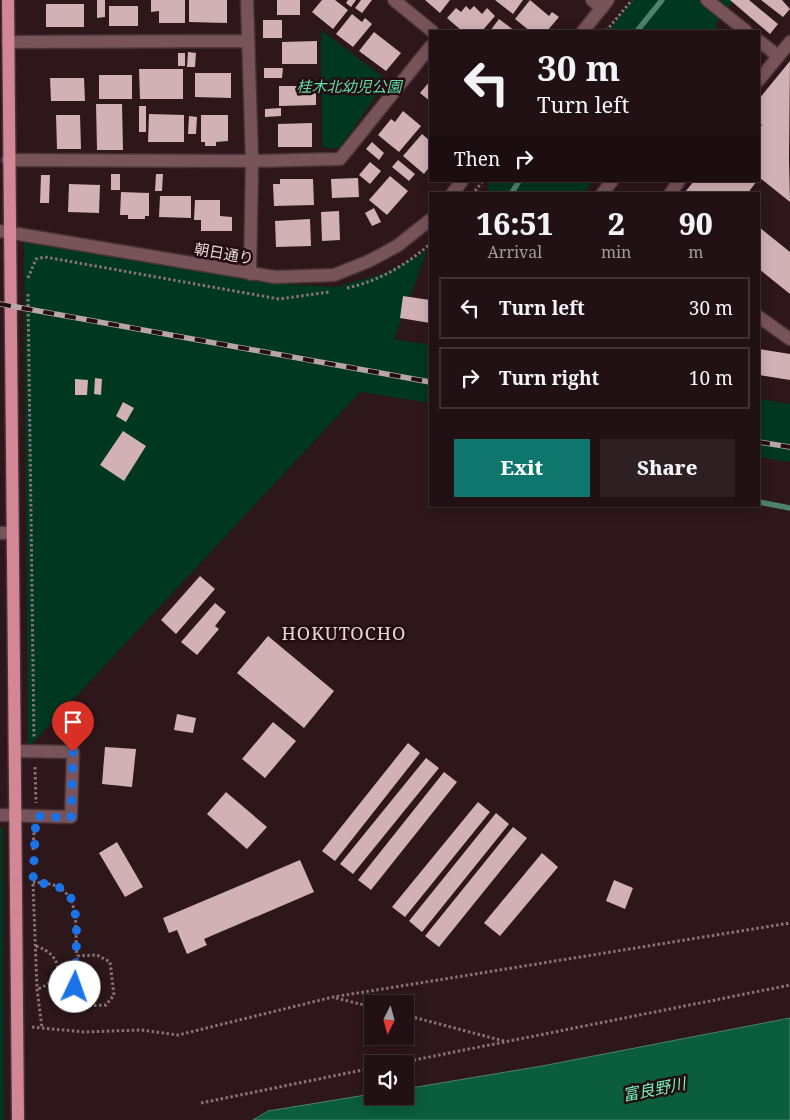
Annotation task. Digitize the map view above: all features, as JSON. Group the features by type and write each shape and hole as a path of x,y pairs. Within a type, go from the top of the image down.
{"main road":[{"path":"8,0 8,160 4,231 12,307 6,533 16,751 14,816 18,1120"}],"street":[{"path":"248,0 252,161 250,274"},
{"path":"394,0 431,30"},
{"path":"707,0 745,30"},
{"path":"584,30 601,3"},
{"path":"8,42 248,41"},
{"path":"760,42 778,56"},
{"path":"760,79 790,42"},
{"path":"8,160 252,161 340,159 429,48"},
{"path":"454,192 461,182"},
{"path":"604,192 611,182"},
{"name":"朝日通り","path":"4,231 250,274 275,277 334,276 369,261 397,246 429,221"},
{"path":"760,318 790,339"},
{"path":"0,815 71,818 73,752 16,751"}],"path":[{"path":"607,30 632,0"},
{"path":"475,192 482,182"},
{"path":"340,290 365,284 410,261 429,245"},
{"path":"28,283 28,274 36,259 45,257 280,299 332,292"},
{"path":"28,292 36,816 33,857"},
{"path":"33,874 37,990 42,1028 84,1032 141,1030 178,1035 333,997 790,923"},
{"path":"33,882 56,885 69,894 75,914 78,956 74,976 76,998"},
{"path":"36,946 48,950 55,958 56,974 55,980 49,986 37,990"},
{"path":"49,986 52,994 64,999 76,998 86,1006 106,1005 114,995 110,962 97,955 78,956"},
{"path":"414,1060 790,985"},
{"path":"333,997 364,1005"},
{"path":"414,1017 506,1041"},
{"path":"201,1103 364,1070"}],"green space":[{"path":"633,0 734,0 716,23 717,30 609,30"},
{"name":"桂木北幼児公園","path":"321,30 387,80 339,149 322,147"},
{"path":"488,182 592,182 585,192 488,192"},
{"path":"24,242 269,283 336,287 385,273 427,251 394,339 429,345 429,403 360,392 28,748"},
{"path":"760,399 790,404 790,462 760,457"},
{"path":"0,828 3,828 4,1120 0,1120"}],"water":[{"name":"富良野川","path":"790,1018 790,1120 253,1120 268,1111 364,1095 364,1105 414,1105 414,1087 542,1066"}],"building":[{"path":"97,0 105,0 105,17 97,18"},
{"path":"151,0 185,0 185,23 159,23 159,11 151,12"},
{"path":"189,0 227,0 227,23 189,22"},
{"path":"277,0 300,0 300,15 277,15"},
{"path":"322,0 335,0 348,10 333,29 312,12"},
{"path":"348,0 356,0 351,7 346,3"},
{"path":"361,0 372,0 362,13 355,8"},
{"path":"425,0 450,0 440,13"},
{"path":"495,0 523,0 513,14"},
{"path":"530,0 549,16 552,12 559,17 548,30 529,30 515,19"},
{"path":"730,0 749,0 778,24 770,34"},
{"path":"761,0 782,0 790,9 783,17"},
{"path":"46,4 84,4 84,27 46,27"},
{"path":"109,6 138,6 138,26 109,26"},
{"path":"466,6 470,10 474,6 482,14 487,8 495,16 483,30 461,30 447,18 456,8 461,12"},
{"path":"352,14 362,22 365,18 372,24 353,47 336,34"},
{"path":"499,19 514,30 491,30"},
{"path":"263,20 282,20 282,38 263,38"},
{"path":"374,32 401,53 386,71 359,51"},
{"path":"317,41 317,64 282,64 282,42"},
{"path":"188,52 196,53 195,67 187,67"},
{"path":"178,53 185,53 185,66 178,66"},
{"path":"790,61 790,202 760,178 760,128 762,125 760,123 760,98"},
{"path":"264,68 283,68 282,78 264,78"},
{"path":"139,69 183,69 183,99 140,99"},
{"path":"195,73 231,73 231,98 195,97"},
{"path":"99,75 132,75 132,99 99,99"},
{"path":"50,78 84,78 85,101 51,101"},
{"path":"429,82 429,100 420,93"},
{"path":"279,86 316,86 316,105 279,106"},
{"path":"96,104 122,104 123,150 97,150"},
{"path":"139,106 146,106 146,132 139,132"},
{"path":"281,108 281,116 265,117 265,109"},
{"path":"403,111 421,126 399,152 378,135 391,119 395,122"},
{"path":"149,114 184,115 184,142 148,142"},
{"path":"56,115 80,115 81,149 57,149"},
{"path":"201,115 228,115 228,141 216,142 216,146 205,146 205,142 201,142"},
{"path":"189,116 197,117 196,134 188,134"},
{"path":"312,123 312,147 278,147 278,124"},
{"path":"422,134 429,140 429,167 424,174 403,156"},
{"path":"372,142 384,153 379,160 366,149"},
{"path":"398,160 415,174 409,181 392,167"},
{"path":"370,162 381,171 370,184 359,175"},
{"path":"111,174 120,174 120,190 111,190"},
{"path":"156,174 163,174 162,191 155,191"},
{"path":"41,175 50,175 49,203 40,203"},
{"path":"390,176 408,191 387,215 369,200"},
{"path":"358,178 359,197 332,198 331,179"},
{"path":"280,179 313,179 314,205 274,206 273,184 280,184"},
{"path":"693,182 756,182 749,192 685,192"},
{"path":"69,184 100,185 99,213 68,212"},
{"path":"121,192 149,193 149,216 145,216 145,219 128,219 128,215 120,215"},
{"path":"160,196 191,196 191,218 159,217"},
{"path":"195,200 220,200 220,216 232,217 232,231 201,231 201,220 194,220"},
{"path":"374,208 381,222 372,226 365,213"},
{"path":"339,211 340,240 322,241 321,212"},
{"path":"310,219 311,246 276,247 275,221"},
{"path":"760,228 790,252 790,294 760,270"},
{"path":"403,296 429,300 429,323 400,318"},
{"path":"760,349 790,354 790,380 760,375"},
{"path":"95,378 102,379 101,395 94,394"},
{"path":"75,379 88,380 87,395 75,395"},
{"path":"123,402 134,408 126,422 116,416"},
{"path":"123,431 146,446 124,481 100,465"},
{"path":"200,576 215,589 176,634 161,620"},
{"path":"215,603 226,612 215,626 219,629 197,655 181,642"},
{"path":"268,636 334,691 304,728 237,673"},
{"path":"177,714 196,718 193,733 174,730"},
{"path":"273,722 296,741 265,778 242,759"},
{"path":"408,743 420,753 335,861 322,851"},
{"path":"105,747 136,749 132,787 102,784"},
{"path":"426,758 439,768 353,874 340,864"},
{"path":"444,772 457,782 371,890 358,880"},
{"path":"226,792 267,827 247,849 207,814"},
{"path":"478,802 490,812 405,917 392,907"},
{"path":"496,813 509,824 422,932 409,921"},
{"path":"513,827 527,838 439,947 425,936"},
{"path":"117,842 143,887 125,897 99,853"},
{"path":"542,853 558,867 500,936 484,923"},
{"path":"300,860 314,892 204,939 207,945 187,954 177,930 169,933 163,918"},
{"path":"614,880 633,888 625,909 606,901"}],"waterway":[{"path":"638,30 662,0"},
{"path":"512,192 518,182"},
{"path":"760,502 790,508"}],"railway":[{"path":"0,304 429,382"},
{"path":"760,442 790,447"}],"district":[{"name":"HOKUTOCHO","path":"344,633"}],"route":[{"path":"73,752 71,818 36,816 33,882 56,885 69,894 75,914 75,940 78,956 74,976 75,987"}]}
